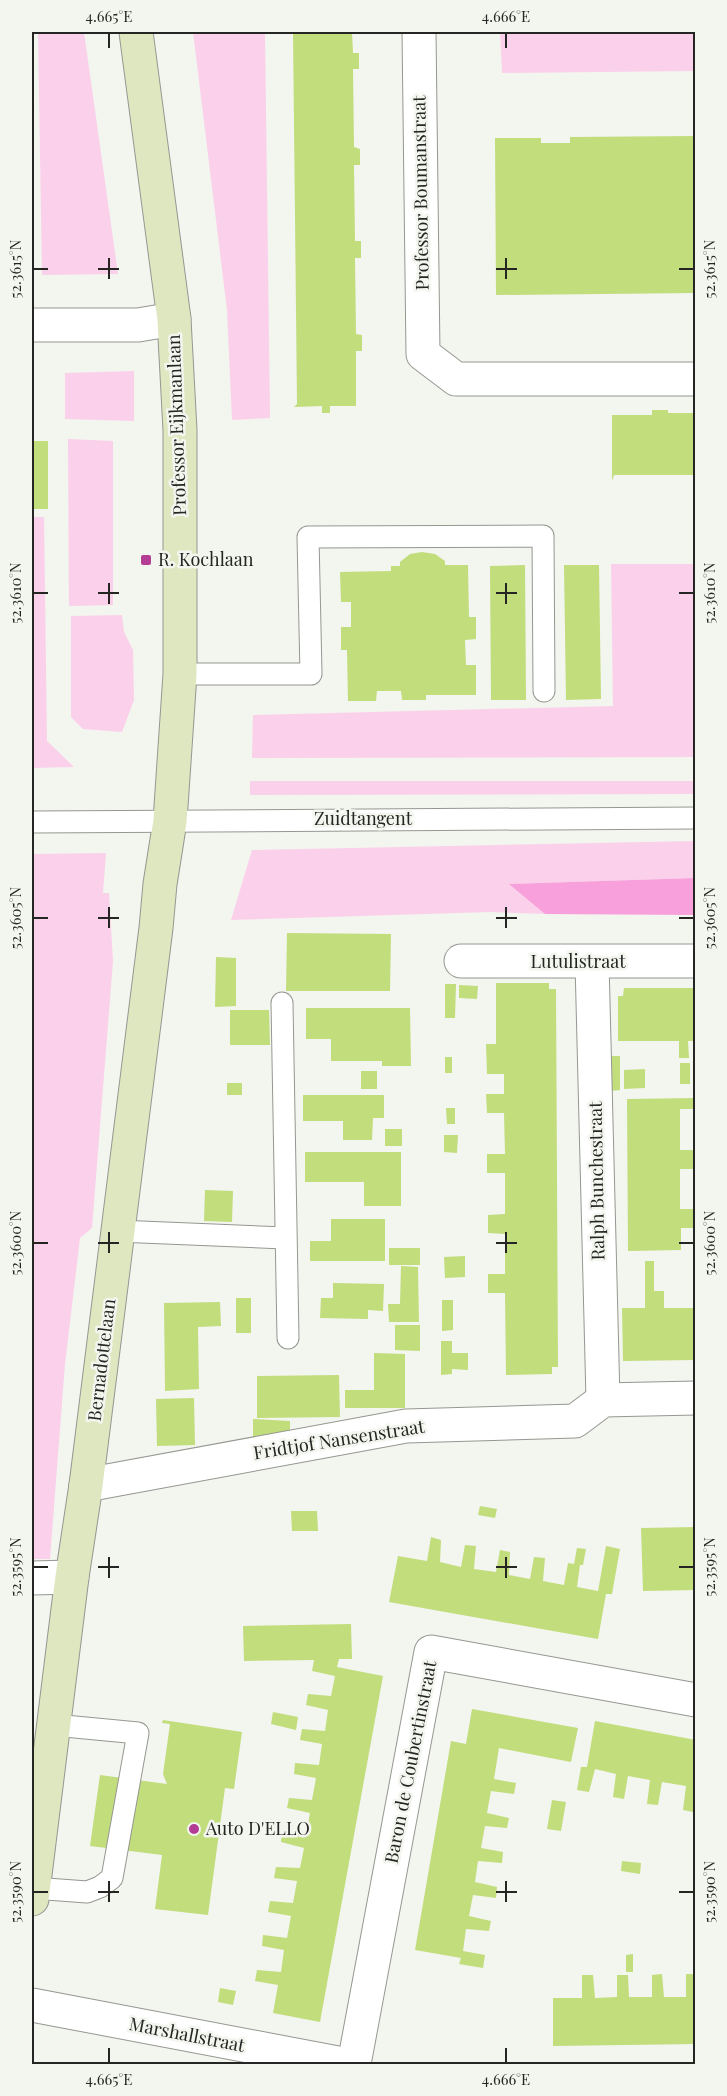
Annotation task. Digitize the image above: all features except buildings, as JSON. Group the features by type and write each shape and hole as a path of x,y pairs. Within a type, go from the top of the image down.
{"street":[{"name":"Professor Eijkmanlaan","path":"136,32 174,319 180,430 180,675 170,820"},
{"name":"Professor Boumanstraat","path":"420,32 423,354 456,379 696,379"},
{"path":"32,325 138,325 174,319"},
{"name":"Bernadottelaan","path":"32,1893 170,820"},
{"name":"Lutulistraat","path":"460,961 696,961"},
{"name":"Ralph Bunchestraat","path":"592,962 603,1400"},
{"path":"603,1400 696,1398"},
{"name":"Fridtjof Nansenstraat","path":"86,1485 406,1426 575,1421 603,1400"},
{"path":"32,1578 72,1577"},
{"name":"Baron de Coubertinstraat","path":"354,2064 431,1652 696,1700"},
{"name":"Marshallstraat","path":"32,2005 343,2064"}],"lane":[{"path":"180,675 311,675 308,537 543,536 544,691"},
{"name":"Zuidtangent","path":"32,822 696,818"},
{"path":"282,1003 288,1338"},
{"path":"117,1231 285,1238"},
{"path":"32,1893 87,1892 100,1887 112,1878 138,1733 54,1725"}],"shaded area":[{"path":"38,32 84,32 118,274 42,275"},
{"path":"193,32 265,32 270,418 232,420 227,310"},
{"path":"500,32 695,32 695,71 502,73"},
{"path":"134,371 134,421 65,419 65,373"},
{"path":"68,439 113,441 113,605 69,606"},
{"path":"32,517 44,517 47,741 74,767 32,768"},
{"path":"611,564 695,564 695,757 252,758 253,715 613,706"},
{"path":"122,615 124,632 133,650 134,700 122,732 83,729 71,717 71,616"},
{"path":"250,781 695,781 696,794 250,795"},
{"path":"695,841 695,878 510,884 545,914 490,912 231,920 252,850"},
{"path":"106,853 103,893 109,893 113,961 92,1228 80,1238 65,1364 50,1559 32,1559 32,854"},
{"path":"695,878 695,915 545,914 509,884"}],"place":[{"name":"R. Kochlaan","path":"146,560"},
{"name":"Auto D'ELLO","path":"194,1829"}]}
